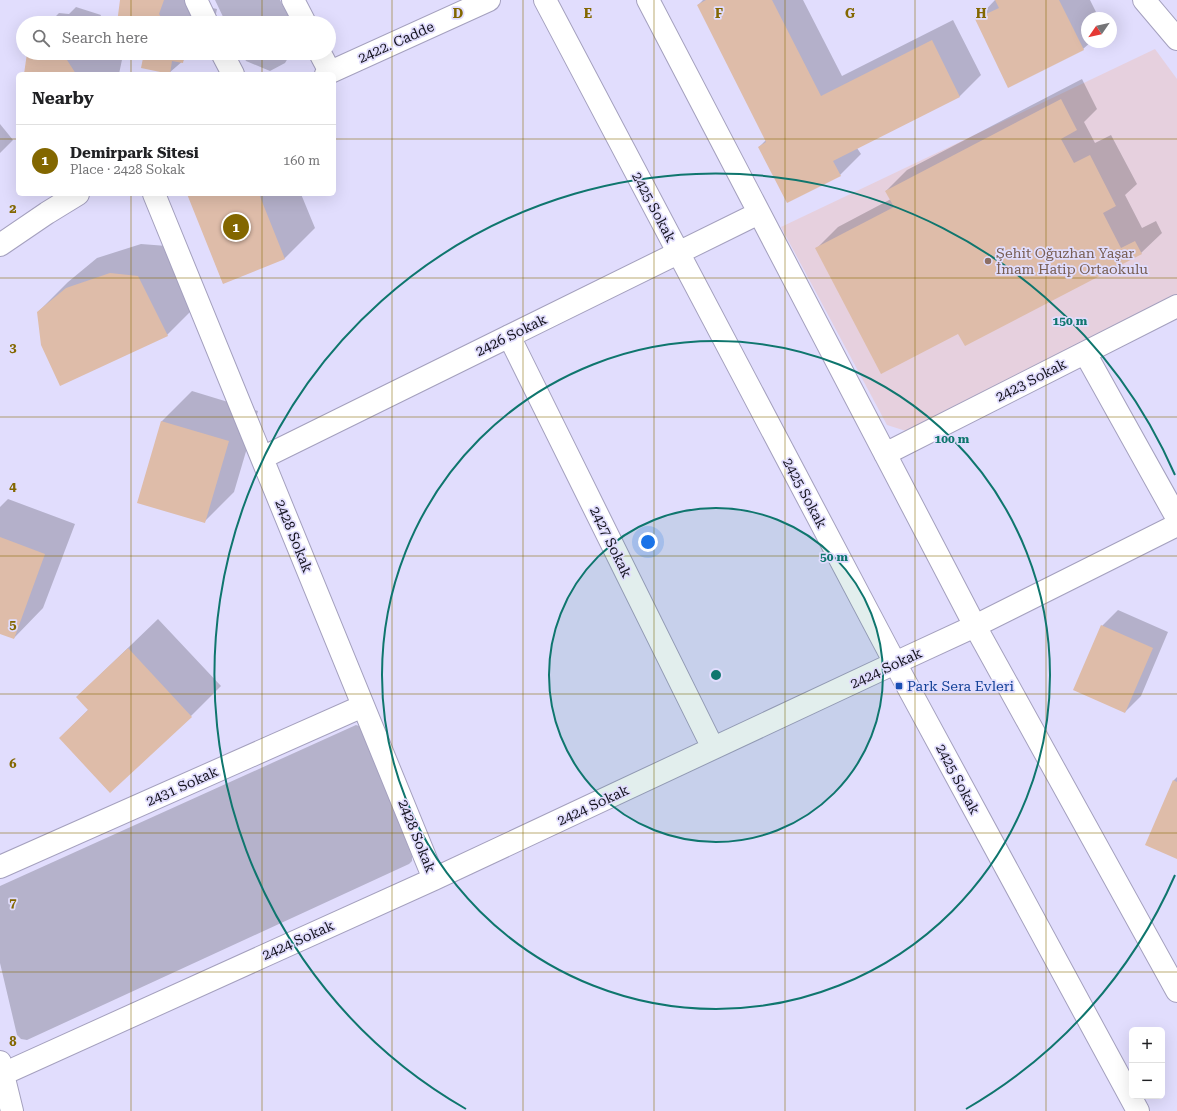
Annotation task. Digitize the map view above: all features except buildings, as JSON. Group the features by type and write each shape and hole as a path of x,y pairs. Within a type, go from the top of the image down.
{"street":[{"path":"196,0 204,16"},
{"path":"293,0 301,16"},
{"name":"2422. Cadde","path":"330,72 489,0"},
{"name":"2425 Sokak","path":"545,0 896,663 1138,1111"},
{"path":"648,0 976,626 1177,991"},
{"path":"1144,0 1177,39"},
{"path":"226,60 232,72"},
{"path":"323,60 328,72"},
{"path":"0,245 75,196"},
{"name":"2428 Sokak","path":"155,196 434,879"},
{"name":"2426 Sokak","path":"262,458 759,213"},
{"name":"2423 Sokak","path":"885,454 1177,306"},
{"name":"2427 Sokak","path":"509,336 713,748"},
{"path":"1085,353 1177,518"},
{"name":"2424 Sokak","path":"2,1068 434,879 976,626 1177,525"},
{"name":"2431 Sokak","path":"0,867 363,706"},
{"path":"2,1068 12,1111"}],"shaded area":[{"path":"215,0 280,0 288,16 223,16"},
{"name":"Şehit Oğuzhan Yaşar İmam Hatip Ortaokulu","path":"1155,49 1177,79 1177,295 906,431 887,425 781,227"},
{"path":"287,60 285,63 270,71 246,61"},
{"path":"356,725 362,729 412,856 412,861 409,864 27,1040 21,1039 17,1035 0,963 0,886"}],"place":[{"name":"Demirpark Sitesi","path":"236,227"},
{"name":"Şehit Oğuzhan Yaşar İmam Hatip Ortaokulu","path":"988,261"},
{"name":"Park Sera Evleri","path":"899,686"}]}
